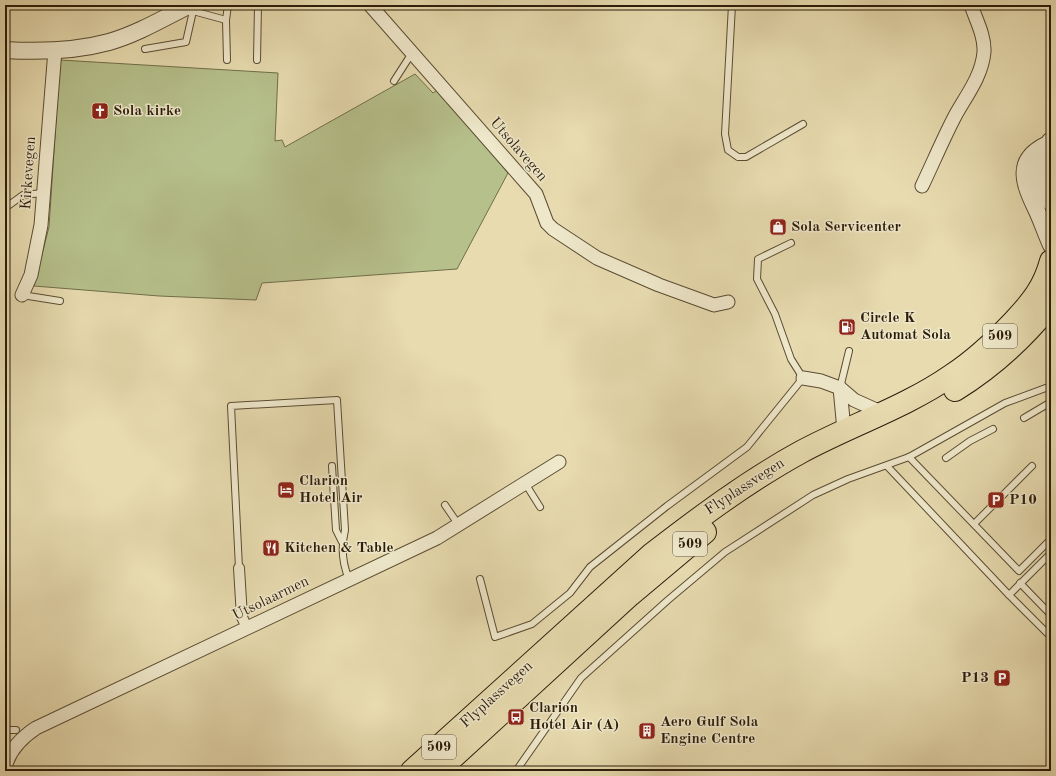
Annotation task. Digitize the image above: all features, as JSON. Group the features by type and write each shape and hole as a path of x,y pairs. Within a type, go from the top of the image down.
{"highway":[{"name":"Flyplassvegen","path":"412,771 652,554 724,499 801,452 844,430 883,413 952,376 996,340 1038,293 1046,280 1051,261"},
{"name":"Flyplassvegen","path":"438,771 630,595 699,536 767,489 807,465 932,404 982,373 1010,349 1051,304"}],"street":[{"name":"Utsolavegen","path":"370,5 536,194 547,223 553,229 596,258 659,285 714,305 728,302"},
{"path":"922,186 955,116 974,83 982,64 984,51 982,34 971,5"},
{"path":"5,50 55,50 109,42 191,7"},
{"name":"Kirkevegen","path":"22,295 30,274 40,232 55,50"},
{"path":"1049,142 1038,173 1040,190 1051,203"},
{"path":"1049,142 1037,149 1028,160 1024,172 1025,185 1028,195 1037,211 1051,246"},
{"path":"803,378 821,380 840,388 854,400 883,413"},
{"path":"840,388 844,430"},
{"name":"Utsolaarmen","path":"5,768 10,753 18,742 36,728 437,538 559,462"},
{"path":"239,568 242,617 247,628"}],"lane":[{"path":"227,60 226,20 228,5"},
{"path":"257,60 258,5"},
{"path":"732,5 725,134 728,150 738,157 746,157 803,124"},
{"path":"145,49 186,42 191,7 226,20"},
{"path":"394,81 412,53"},
{"path":"5,208 22,195 43,193"},
{"path":"480,579 495,637 532,624 570,593 590,567 667,506 747,447 803,378 792,360 775,314 757,279 758,259 791,243"},
{"path":"22,295 60,301"},
{"path":"840,388 849,351"},
{"path":"516,771 581,678 725,552 814,495 848,479 909,457 1005,403 1051,386"},
{"path":"239,568 231,406 337,400 345,530 342,542 344,568 349,579"},
{"path":"1024,418 1051,402"},
{"path":"946,458 970,441 994,429"},
{"path":"909,457 1019,571 1051,539"},
{"path":"332,466 336,530 342,542"},
{"path":"887,466 1009,595 1051,637"},
{"path":"974,524 1032,466"},
{"path":"525,483 540,507"},
{"path":"445,505 458,524"},
{"path":"1009,595 1051,553"},
{"path":"1020,583 1051,615"},
{"path":"5,730 16,730"}],"green space":[{"path":"60,60 278,73 275,141 282,140 285,147 415,74 433,93 437,90 508,173 457,269 262,283 256,300 159,296 34,286 49,227"}],"place":[{"name":"Sola kirke","path":"100,111"},
{"name":"Sola Servicenter","path":"778,227"},
{"name":"Circle K Automat Sola","path":"847,327"},
{"name":"Clarion Hotel Air","path":"286,490"},
{"name":"P10","path":"996,500"},
{"name":"Kitchen & Table","path":"271,548"},
{"name":"P13","path":"1002,678"},
{"name":"Clarion Hotel Air (A)","path":"516,717"},
{"name":"Aero Gulf Sola Engine Centre","path":"647,731"}]}
